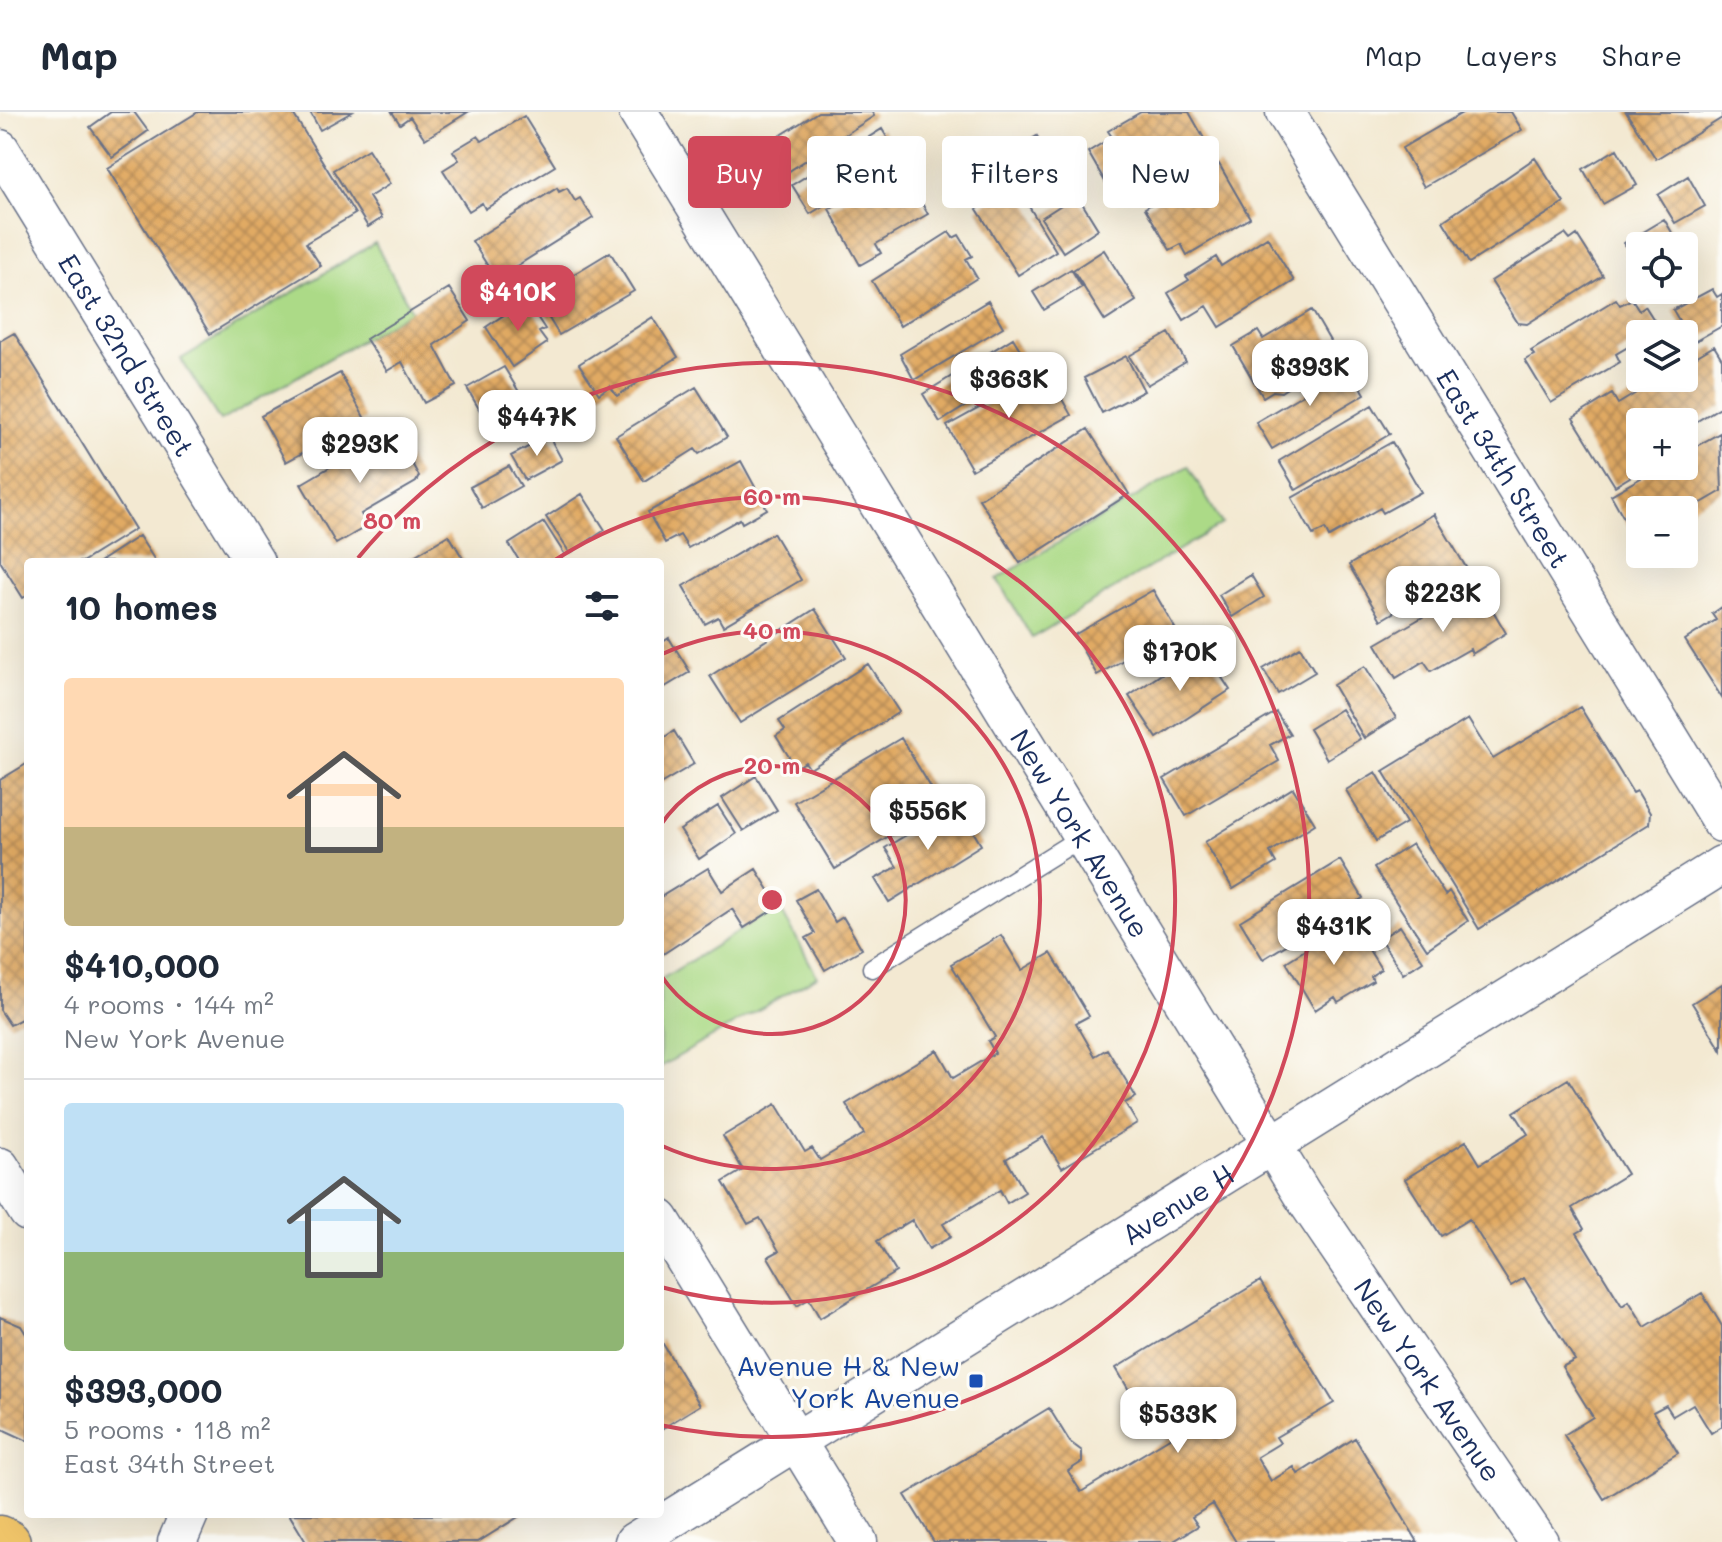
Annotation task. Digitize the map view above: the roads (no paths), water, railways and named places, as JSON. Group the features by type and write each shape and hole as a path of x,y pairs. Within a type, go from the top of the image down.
{"main road":[{"path":"0,1538 8,1542"}],"street":[{"name":"New York Avenue","path":"638,112 1085,835 1302,1194 1539,1542"},
{"name":"East 34th Street","path":"1285,112 1722,823"},
{"name":"East 32nd Street","path":"0,149 253,558"},
{"name":"Avenue H","path":"634,1542 1722,865"},
{"path":"0,1167 24,1206"},
{"path":"664,1226 858,1542"},
{"path":"177,1542 187,1518"}],"lane":[{"path":"872,968 1085,835"}],"place":[{"name":"Avenue H & New York Avenue","path":"976,1381"}]}
